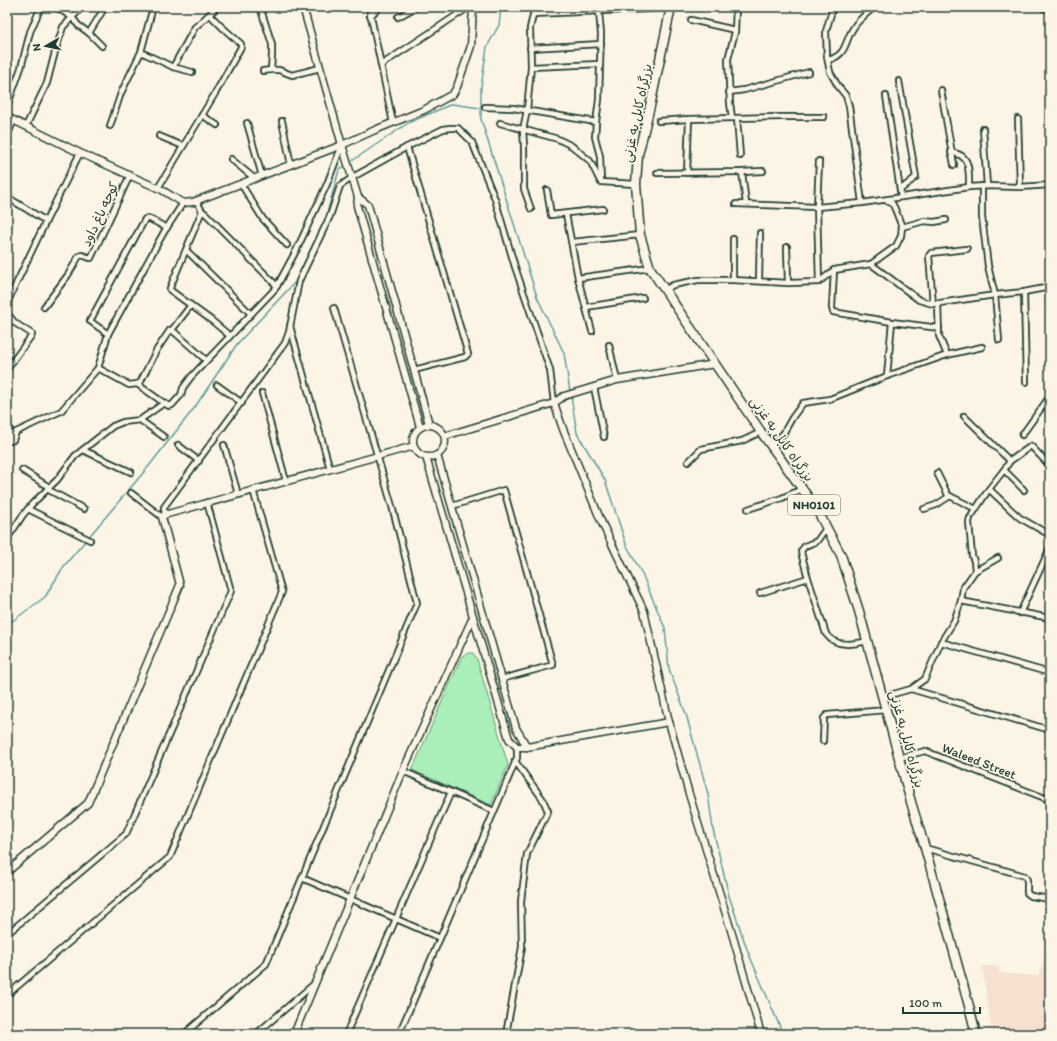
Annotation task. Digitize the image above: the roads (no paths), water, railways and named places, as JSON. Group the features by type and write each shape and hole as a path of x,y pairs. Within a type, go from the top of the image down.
{"highway":[{"name":"بزرگراه کابل به غزنی","path":"671,8 638,155 636,184 640,235 650,268 761,432 816,508 841,555 868,641 976,1034"}],"street":[{"path":"7,107 21,68 30,32 41,7"},
{"path":"56,7 72,17 78,25 102,46"},
{"path":"26,126 47,83 63,27 82,7"},
{"path":"89,34 105,7"},
{"path":"110,126 121,93 141,52 153,7"},
{"path":"173,67 195,27 210,15 217,7"},
{"path":"260,7 272,44 271,70"},
{"path":"303,7 342,145 353,177 358,197 357,206 420,427"},
{"path":"369,7 393,123"},
{"path":"370,16 380,7"},
{"path":"398,17 416,7"},
{"path":"381,64 469,7"},
{"path":"7,117 80,153 158,188 182,203 196,200 342,145 424,110 453,94 457,87 471,46 474,7"},
{"path":"531,209 524,189 523,130 527,110 530,66 530,28 535,7"},
{"path":"736,7 735,30 728,59 730,103 735,118 740,156"},
{"path":"833,7 826,31 828,60 830,72 846,96 849,106 862,203"},
{"path":"828,60 835,58 841,53 854,27 874,7"},
{"path":"1041,7 1050,10"},
{"path":"533,14 671,8"},
{"path":"599,12 601,44 596,137 600,156 601,182"},
{"path":"158,188 216,92 241,47 241,44 222,28 210,15"},
{"path":"691,20 735,30"},
{"path":"530,48 601,44"},
{"path":"141,52 173,67 192,72"},
{"path":"530,66 600,64"},
{"path":"263,71 279,70 292,75 320,68"},
{"path":"729,92 744,90 809,72"},
{"path":"899,82 916,177 900,190"},
{"path":"941,90 954,165"},
{"path":"886,96 901,197"},
{"path":"485,107 513,108 596,122"},
{"path":"202,115 217,125"},
{"path":"659,122 735,118 824,117"},
{"path":"1018,119 1020,186"},
{"path":"7,136 14,120"},
{"path":"282,120 291,165"},
{"path":"687,173 689,120"},
{"path":"247,123 262,176"},
{"path":"500,123 558,139 572,146 590,161 601,182"},
{"path":"7,872 88,803 180,585 164,515 164,508 284,346 299,281 330,216 340,186 353,177 407,147 443,129 458,128 472,142 495,199 515,267 548,363 554,403 563,429 601,521 644,611 669,722 761,1034"},
{"path":"983,129 985,186 982,217 988,266 995,295 999,340"},
{"path":"159,136 183,146"},
{"path":"137,384 164,403 172,406 181,395 183,388 206,360 277,286 297,249 327,184 342,145"},
{"path":"407,147 468,354 465,357 414,370"},
{"path":"7,303 80,153"},
{"path":"951,153 962,156 967,162 969,170 969,187"},
{"path":"231,159 255,179"},
{"path":"819,161 817,207 819,282"},
{"path":"657,173 763,171"},
{"path":"742,172 746,204"},
{"name":"کوچه باغ داود","path":"44,307 68,275 79,256 82,255 92,258 130,175"},
{"path":"601,182 636,184"},
{"path":"240,184 263,219 287,245"},
{"path":"736,204 817,207 885,200 969,187 1050,185"},
{"path":"547,190 551,215 603,209"},
{"path":"358,197 368,205 429,424"},
{"path":"8,199 46,221"},
{"path":"196,200 202,211 277,286"},
{"path":"665,290 673,285 698,280 788,283 819,282 834,270 871,264 896,246 901,236 902,227 892,203 885,200"},
{"path":"13,440 16,432 61,411 98,368 108,334 166,228 182,203"},
{"path":"202,211 170,290 230,336"},
{"path":"566,214 578,278 592,331"},
{"path":"108,334 90,322 145,219 148,218 166,228"},
{"path":"902,227 924,221 934,222 946,220"},
{"path":"759,281 760,233"},
{"path":"572,242 640,235"},
{"path":"733,239 733,280"},
{"path":"787,247 788,283"},
{"path":"947,355 940,336 929,256 931,253 967,249"},
{"path":"186,250 251,314"},
{"path":"871,264 919,300 936,303 1024,292 1050,287 1050,306"},
{"path":"578,278 650,268"},
{"path":"834,270 833,312 939,328"},
{"path":"1024,292 1026,382"},
{"path":"586,307 643,298"},
{"path":"98,368 129,385 140,383 168,331 172,330 190,305"},
{"path":"184,1034 266,964 417,603 392,506 334,308"},
{"path":"7,313 15,323 32,334 7,369"},
{"path":"887,376 892,322"},
{"path":"290,325 330,469"},
{"path":"172,330 206,360"},
{"path":"609,345 617,380"},
{"path":"770,445 783,434 803,403 830,399 887,376 947,355 982,347"},
{"path":"445,436 554,403 564,396 617,380 715,364"},
{"path":"217,385 242,403"},
{"path":"591,388 604,437"},
{"path":"262,393 286,481"},
{"path":"1022,435 1050,396"},
{"path":"7,539 23,515 57,480 75,456 114,426 123,422 140,420 164,403"},
{"path":"964,416 1010,461"},
{"path":"7,419 13,440"},
{"path":"140,420 164,438"},
{"path":"429,424 439,428 445,436 445,442 441,452 431,457 426,457 417,451 413,441 416,431 420,427 429,424"},
{"path":"688,462 701,449 742,441 761,432"},
{"path":"7,442 13,440"},
{"path":"178,444 199,461"},
{"path":"224,445 238,494"},
{"path":"164,515 414,446"},
{"path":"975,572 969,522 971,516 989,489 1010,461 1030,446 1050,466"},
{"path":"83,450 131,472"},
{"path":"437,455 516,728 527,747"},
{"path":"426,457 509,739 517,747 527,747 669,722"},
{"path":"22,470 48,488 84,509"},
{"path":"1004,470 1024,490"},
{"path":"937,472 947,494 976,508"},
{"path":"748,509 782,498 802,489"},
{"path":"989,489 1020,518 1050,535"},
{"path":"7,995 170,857 282,592 253,490"},
{"path":"452,506 504,490 553,665 502,679"},
{"path":"131,493 164,515"},
{"path":"924,509 936,505 950,496"},
{"path":"7,934 126,834 231,591 207,502"},
{"path":"28,509 90,540"},
{"path":"827,527 817,541 805,546 802,551 808,578 826,634 833,640 841,643 852,644 868,641"},
{"path":"1020,613 1050,548"},
{"path":"883,697 911,688 926,679 941,642 954,621 961,601 963,588 975,572 998,558"},
{"path":"760,593 808,578"},
{"path":"961,601 1050,618"},
{"path":"294,1034 403,771 473,617"},
{"path":"941,642 1050,673"},
{"path":"911,688 1050,730"},
{"path":"823,741 824,718 827,715 886,710"},
{"path":"399,1034 517,758 517,747"},
{"name":"Waleed Street","path":"899,758 925,751 1050,800"},
{"path":"506,1034 522,947 521,900 527,854 548,811 542,798 515,762"},
{"path":"403,771 494,811"},
{"path":"346,1034 451,792"},
{"path":"925,848 1025,876 1027,880 1027,893 1031,896 1050,899"},
{"path":"302,878 440,938"},
{"path":"256,1034 315,983"}],"waterway":[{"path":"501,7 499,25 487,47 481,87 481,119 537,297 564,353 570,392"},
{"path":"349,163 408,123 452,104 480,108"},
{"path":"318,236 326,217 339,170 346,165"},
{"path":"7,625 45,597 64,566 149,466 195,407 237,344 298,279"},
{"path":"571,396 577,433 605,480 626,544 642,574 665,628 669,669 686,714 708,794 713,829 729,896 748,952 783,1034"}]}
